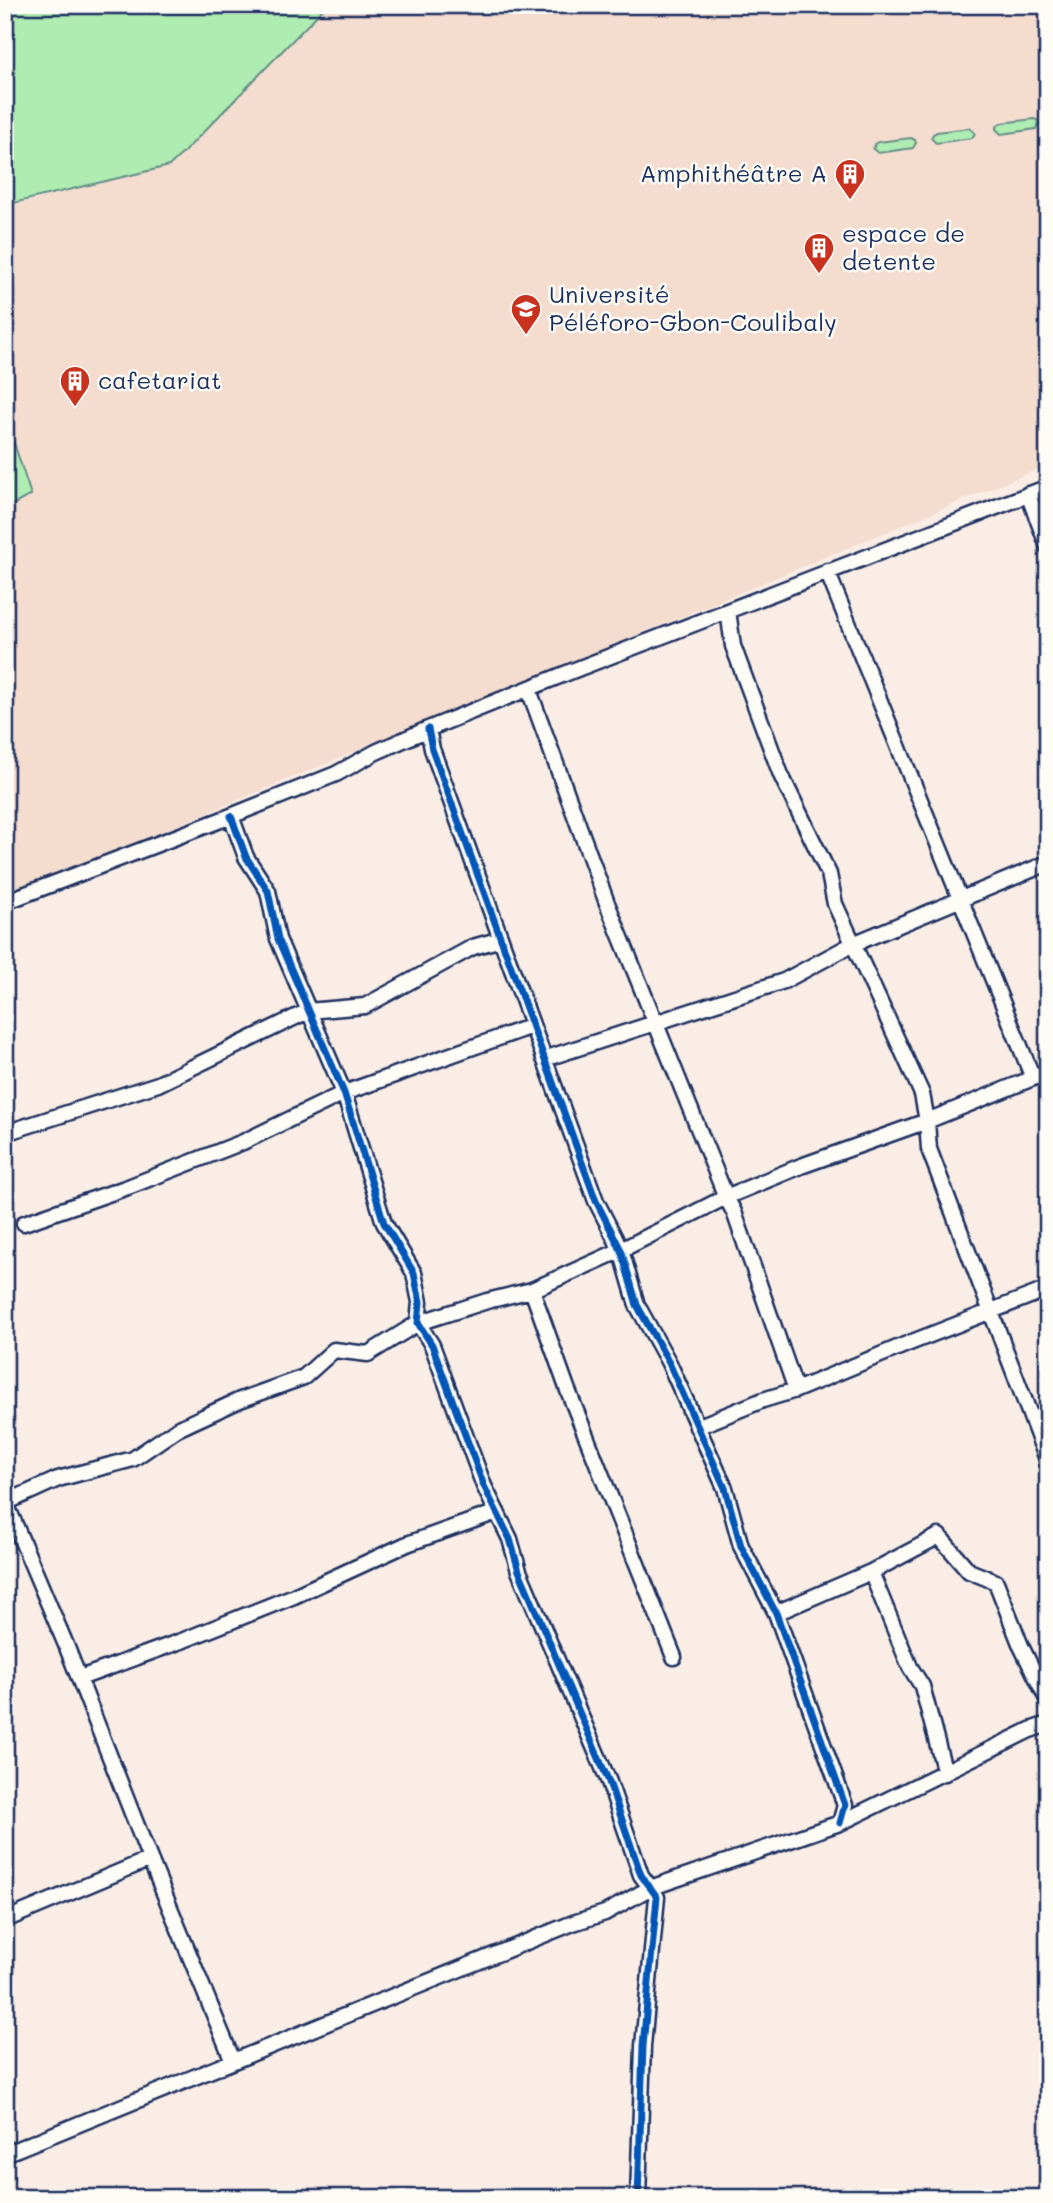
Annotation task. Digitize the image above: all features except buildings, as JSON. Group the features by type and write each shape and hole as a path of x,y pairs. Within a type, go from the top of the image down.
{"street":[{"path":"5,902 336,774 376,752 428,729 529,690 577,668 1048,487"},
{"path":"1028,494 1048,547"},
{"path":"827,571 1033,1078"},
{"path":"728,611 733,646 781,775 829,874 835,904 922,1094 929,1149 1048,1462"},
{"path":"529,690 607,903 734,1212 796,1390"},
{"path":"428,729 432,749 596,1201 621,1250 637,1305 669,1363 725,1488 741,1545 776,1613 845,1805 840,1823"},
{"path":"231,816 246,857 268,891 278,939 344,1093 384,1223 414,1273 420,1302 418,1323 432,1345 484,1486 510,1539 519,1571 609,1782 641,1875 657,1897 643,2046 638,2198"},
{"path":"544,1059 784,981 853,944 1048,863"},
{"path":"5,1133 158,1083 308,1012 365,1006 473,947 501,939"},
{"path":"24,1223 128,1187 243,1142 344,1093 532,1026"},
{"path":"233,2061 150,1859 80,1678 6,1502 58,1479 133,1459 177,1429 304,1377 334,1350 368,1354 418,1323 532,1290 621,1250 726,1197 1048,1072"},
{"path":"697,1427 1048,1289"},
{"path":"532,1290 567,1388 674,1657"},
{"path":"80,1678 293,1596 407,1544 497,1512"},
{"path":"776,1613 871,1572 939,1536 969,1571 996,1582 1021,1646 1048,1701"},
{"path":"871,1572 911,1667 922,1686 946,1773"},
{"path":"5,2154 573,1923 605,1913 650,1888 840,1823 1030,1730 1048,1724"},
{"path":"5,1920 150,1859"}],"shaded area":[{"name":"Université Péléforo-Gbon-Coulibaly","path":"328,5 1048,5 1048,465 168,829 5,893 5,207 172,166"}],"green space":[{"path":"5,5 327,5 169,166 5,205"},
{"path":"1034,119 1039,124 1036,129 1001,134 996,129 1001,123"},
{"path":"969,128 975,133 972,138 936,143 931,138 937,132"},
{"path":"911,138 916,143 913,148 878,153 873,149 878,142"},
{"path":"14,443 31,495 5,509 5,468 9,466 5,458 5,448"}],"cycle path":[{"path":"428,729 432,749 596,1201 621,1250 637,1305 669,1363 725,1488 741,1546 776,1613 845,1805 840,1823"},
{"path":"231,816 246,857 268,891 278,939 344,1093 384,1223 414,1273 420,1302 418,1323 432,1345 484,1486 510,1539 519,1571 609,1782 641,1875 657,1897 643,2046 638,2198"}],"place":[{"name":"Amphithéâtre A","path":"850,201"},
{"name":"espace de detente","path":"819,275"},
{"name":"Université Péléforo-Gbon-Coulibaly","path":"526,336"},
{"name":"cafetariat","path":"75,408"}]}
